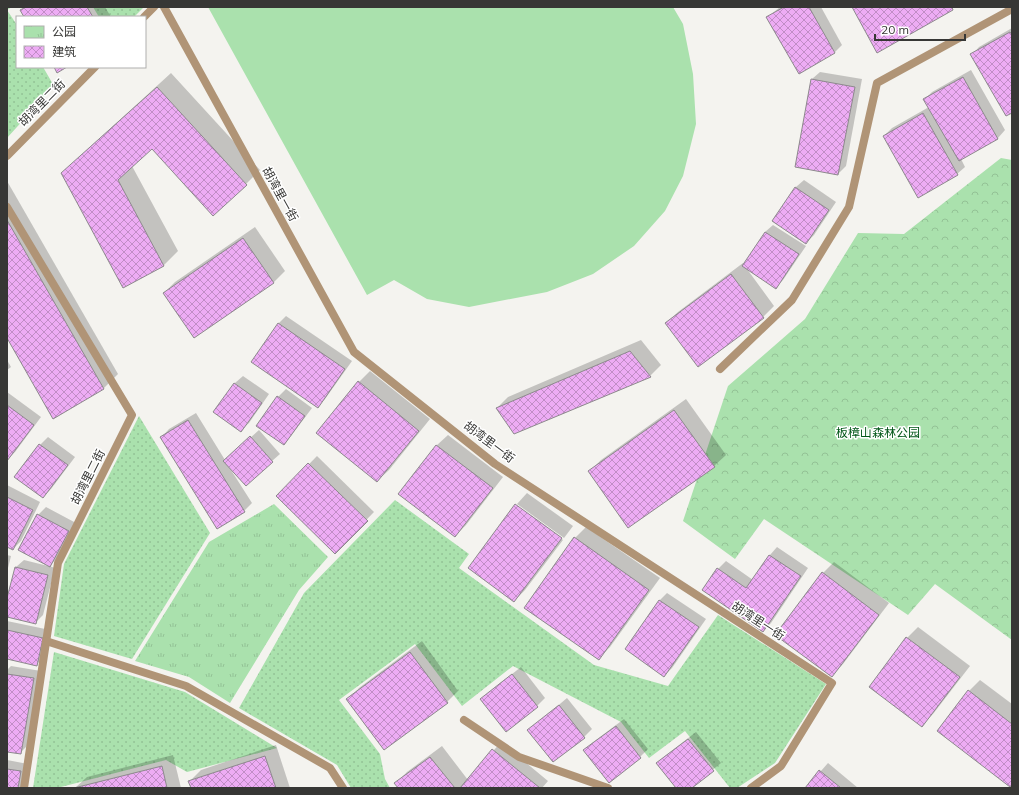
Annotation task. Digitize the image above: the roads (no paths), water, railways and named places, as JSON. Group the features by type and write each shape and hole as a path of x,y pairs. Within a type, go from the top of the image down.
{"lane":[{"path":"145,16 154,7"},
{"name":"胡湾里一街","path":"164,7 354,352 495,464 832,683 781,766 750,788"},
{"path":"720,369 792,300 849,206 877,83 1012,9"},
{"name":"胡湾里二街","path":"7,156 94,68"},
{"name":"胡湾里二街","path":"7,207 132,416 58,563 24,788"},
{"path":"46,641 186,686 330,768 343,788"},
{"path":"464,720 519,757 608,788"}],"park label":[{"name":"板樟山森林公园","path":"878,433"}]}
